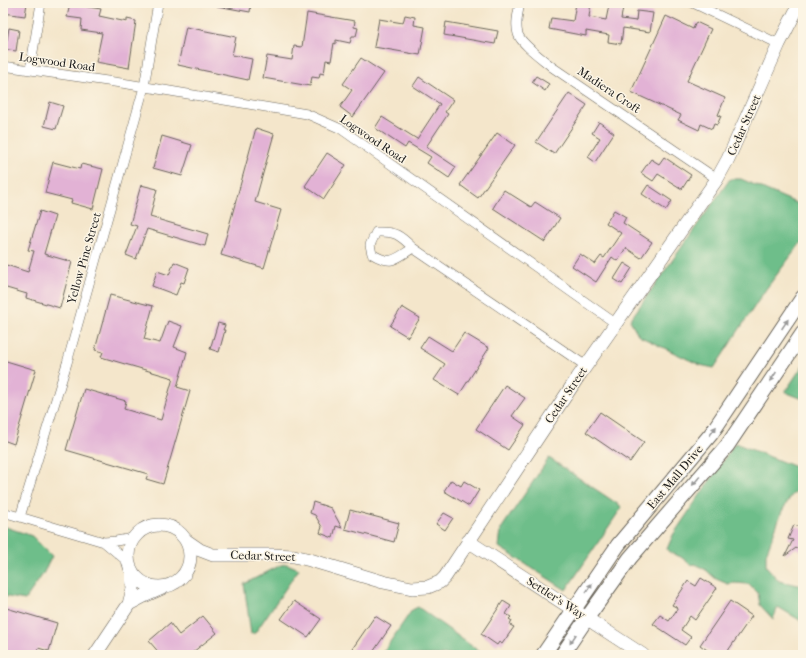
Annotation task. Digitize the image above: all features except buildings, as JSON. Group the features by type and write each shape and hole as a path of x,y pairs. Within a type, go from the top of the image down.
{"main road":[{"name":"Cedar Street","path":"213,555 294,556 383,582 418,589 434,585 445,577 468,540 615,323 717,179 728,159 779,44 800,3"},
{"name":"East Mall Drive","path":"543,655 618,545 711,434 803,297"},
{"name":"East Mall Drive","path":"562,655 630,558 727,446 803,333"},
{"path":"95,655 129,604 133,589 128,549 133,538 141,530 150,526 161,525 171,527 180,532 187,541 200,550 213,555"},
{"name":"Settler's Way","path":"468,540 643,655"},
{"path":"129,604 162,588 173,585 182,578 188,569 190,555 187,541"},
{"path":"188,569 213,555"},
{"path":"130,567 140,581 150,587 162,588"}],"street":[{"path":"30,70 41,3"},
{"name":"Yellow Pine Street","path":"20,516 67,363 144,87 158,3"},
{"name":"Madiera Croft","path":"520,3 517,20 518,36 532,51 717,179"},
{"path":"693,3 779,44"},
{"name":"Logwood Road","path":"3,66 144,87 307,114 341,129 615,323"},
{"path":"413,248 586,366"},
{"path":"3,512 104,542 119,553 130,567"},
{"path":"104,542 133,538"}],"green space":[{"path":"730,179 741,179 803,206 803,240 766,289 714,368 700,365 639,336 630,320"},
{"path":"803,365 803,399 785,392"},
{"path":"735,443 803,470 803,486 791,496 782,511 766,554 766,566 779,581 803,586 803,622 778,607 773,619 760,605 758,593 749,584 728,584 716,579 706,570 695,564 691,565 681,557 669,552 667,549 673,535"},
{"path":"549,458 622,507 566,590 499,547 501,529"},
{"path":"3,526 32,536 52,556 43,574 25,600 3,596"},
{"path":"287,564 299,569 255,633 251,634 244,584 281,565"},
{"path":"418,607 484,655 381,655 412,610"}]}
